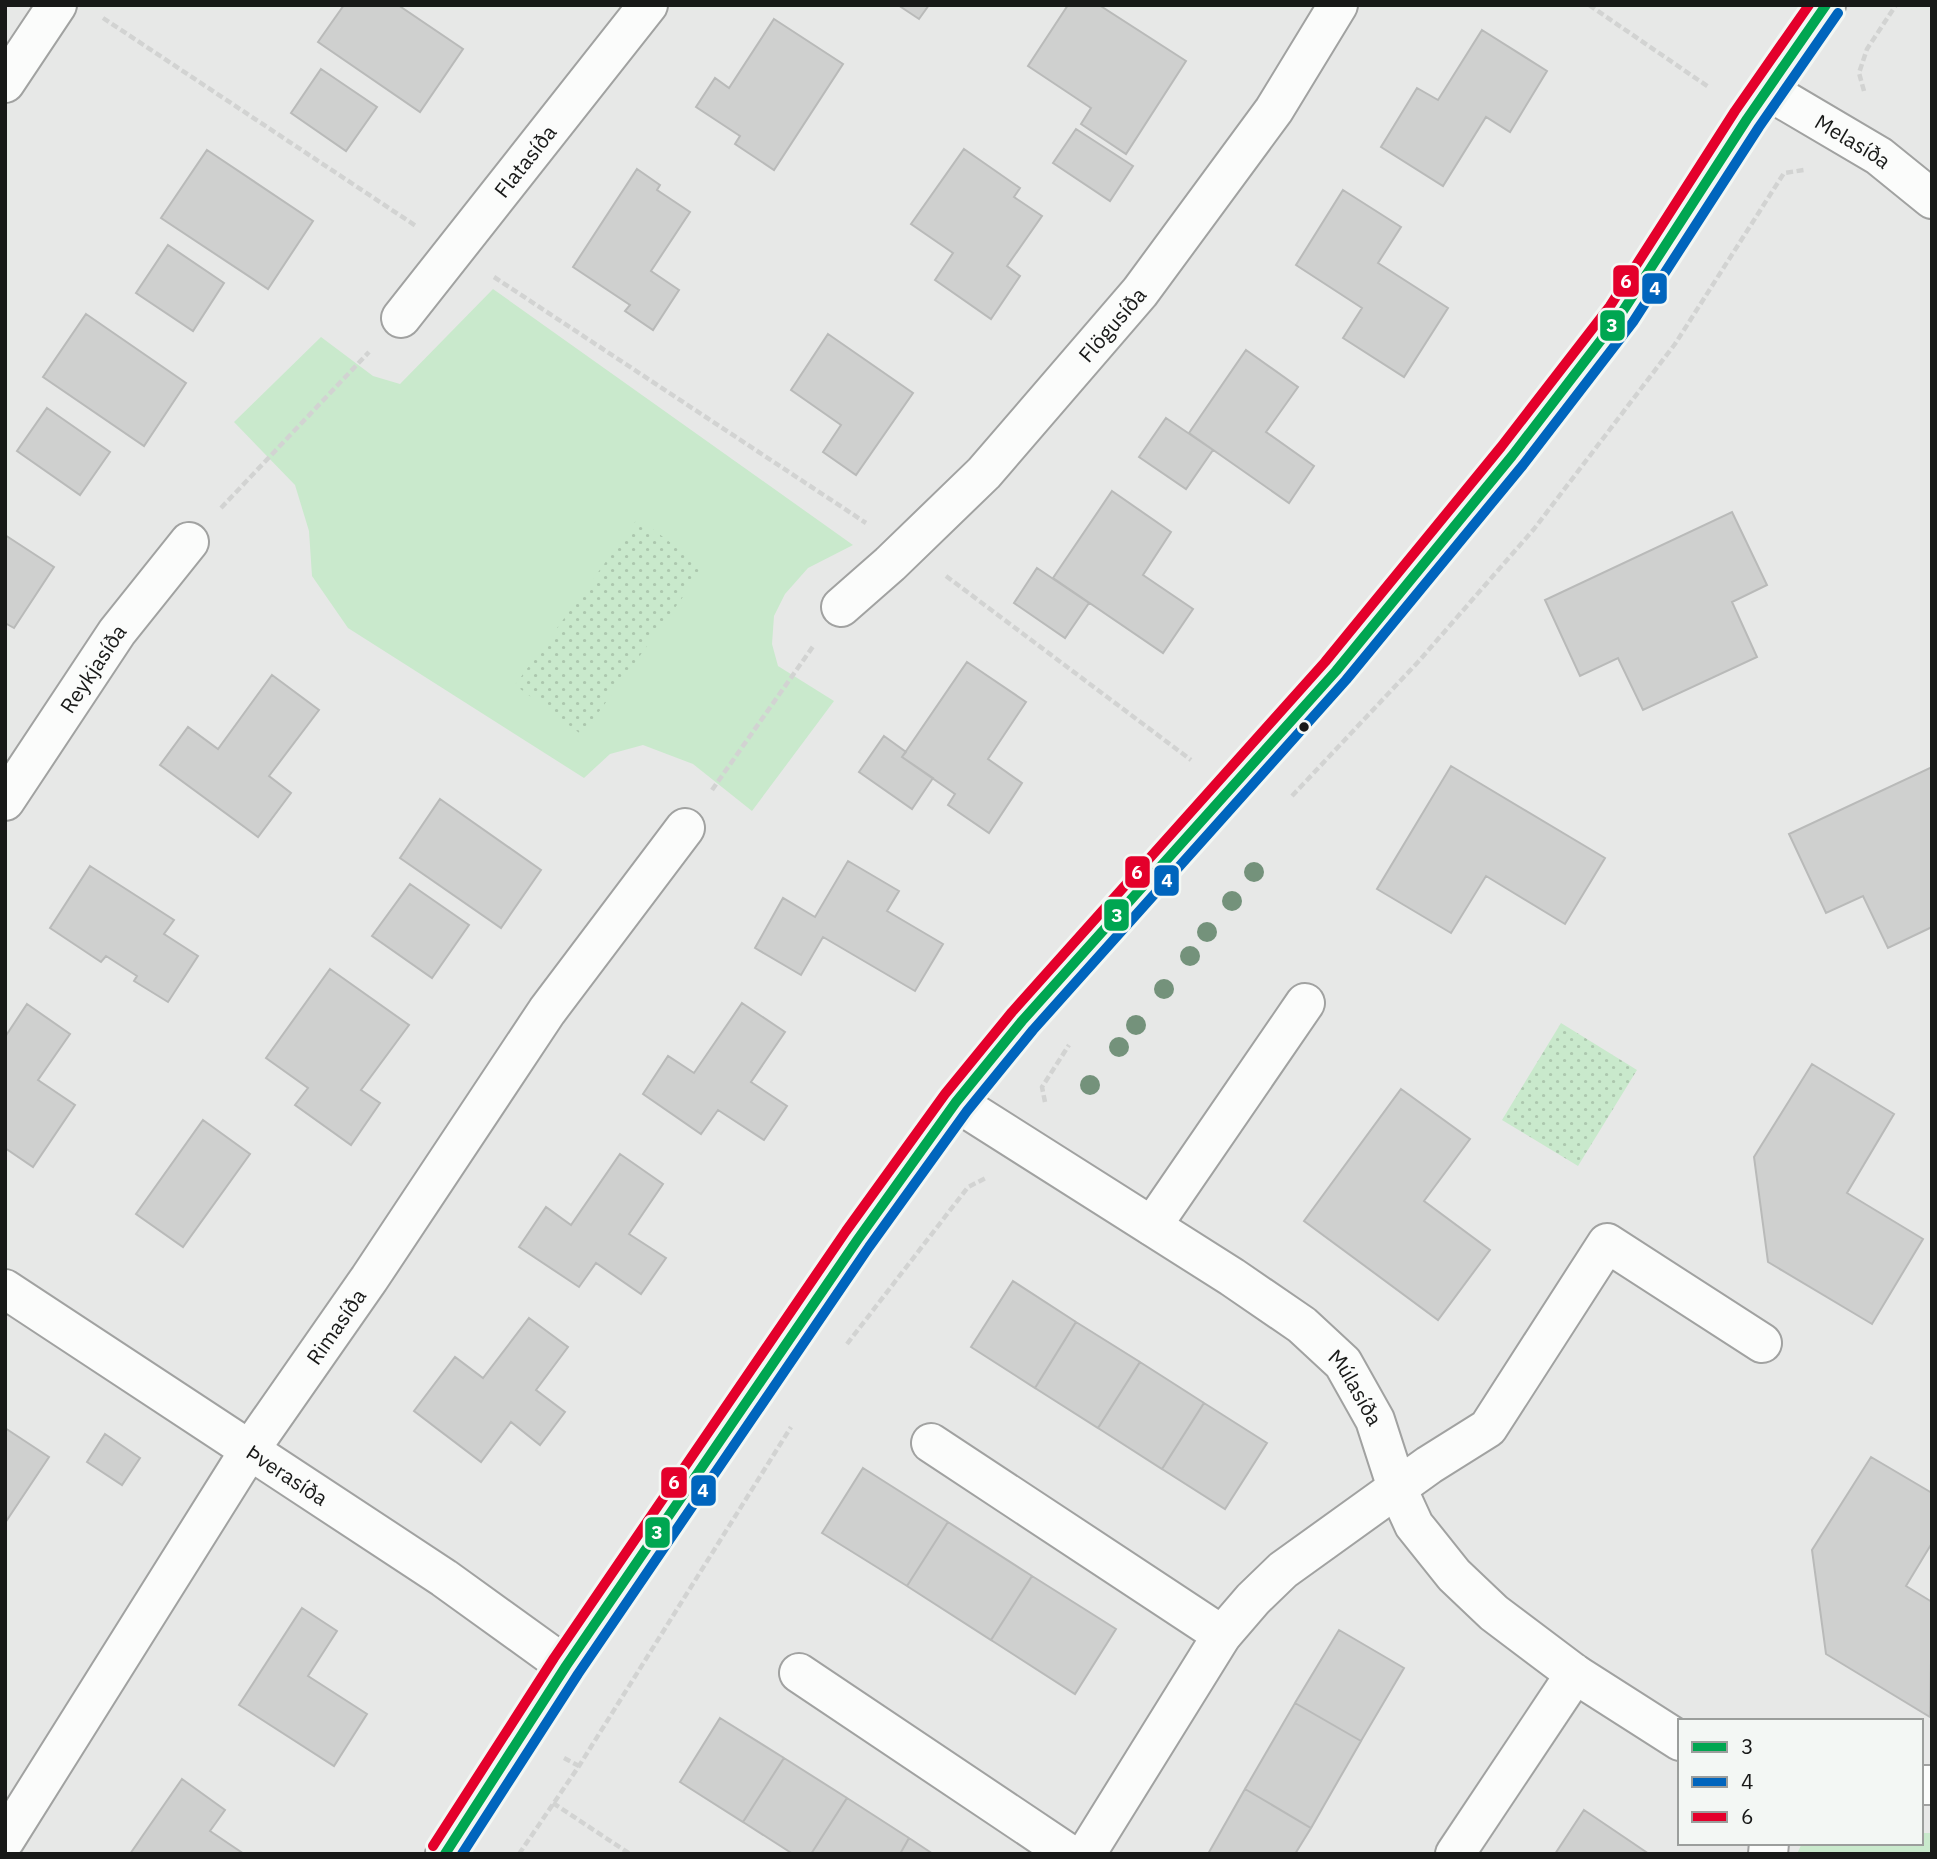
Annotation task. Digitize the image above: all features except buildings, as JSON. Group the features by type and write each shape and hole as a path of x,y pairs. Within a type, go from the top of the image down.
{"street":[{"path":"5,83 57,5"},
{"name":"Flatasíða","path":"401,318 648,5"},
{"name":"Flögusíða","path":"841,607 984,473 1140,292 1274,110 1338,5"},
{"path":"445,1854 566,1666 858,1239 957,1102 1022,1021 1336,671 1512,456 1621,314 1767,90 1826,5"},
{"name":"Melasíða","path":"1767,90 1879,156 1932,199"},
{"name":"Reykjasíða","path":"5,801 117,632 188,542"},
{"name":"Rimasíða","path":"5,1840 249,1451 369,1279 547,1011 685,828"},
{"path":"1152,1226 1305,1003"},
{"name":"Múlasíða","path":"957,1102 1302,1325 1343,1363 1375,1420 1397,1488 1414,1525 1454,1574 1494,1613 1575,1674 1678,1740"},
{"path":"1086,1854 1222,1635 1283,1570 1397,1488 1488,1428 1607,1243 1762,1343"},
{"name":"Þverasíða","path":"5,1289 444,1578 566,1666"},
{"path":"931,1443 1222,1635"},
{"path":"799,1673 1069,1854"},
{"path":"1455,1854 1575,1674"}],"path":[{"path":"1589,5 1710,88"},
{"path":"1289,800 1418,662 1534,529 1675,344 1784,173 1801,169 1820,175 1866,102 1859,73 1867,49 1896,5"},
{"path":"96,13 948,578 1229,789"},
{"path":"1720,162 1771,194"},
{"path":"188,542 401,318"},
{"path":"685,828 841,607"},
{"path":"846,1346 968,1187 986,1178 1003,1180 1052,1115 1045,1104 1042,1087 1077,1035"},
{"path":"519,1854 579,1766 792,1425"},
{"path":"553,1803 630,1854"}],"green space":[{"path":"493,289 853,545 808,568 785,594 774,616 772,644 778,666 834,701 752,811 693,764 643,745 610,754 584,778 348,628 312,576 309,531 295,485 234,422 321,337 373,376 400,384"},
{"path":"638,518 704,568 582,735 515,685"},
{"path":"1561,1023 1637,1070 1578,1166 1502,1120"},
{"path":"1923,1833 1932,1833 1932,1854 1797,1854 1801,1845 1923,1845"}],"transit line":[{"name":"6","path":"433,1846 554,1658 846,1231 945,1094 1012,1012 1325,662 1501,447 1610,306 1735,111 1809,5"},
{"name":"3","path":"445,1854 566,1666 858,1239 956,1102 1022,1021 1336,671 1512,456 1621,314 1747,119 1826,5"},
{"name":"4","path":"462,1854 578,1674 869,1247 967,1111 1033,1030 1346,680 1523,465 1633,322 1759,127 1838,13"}]}
